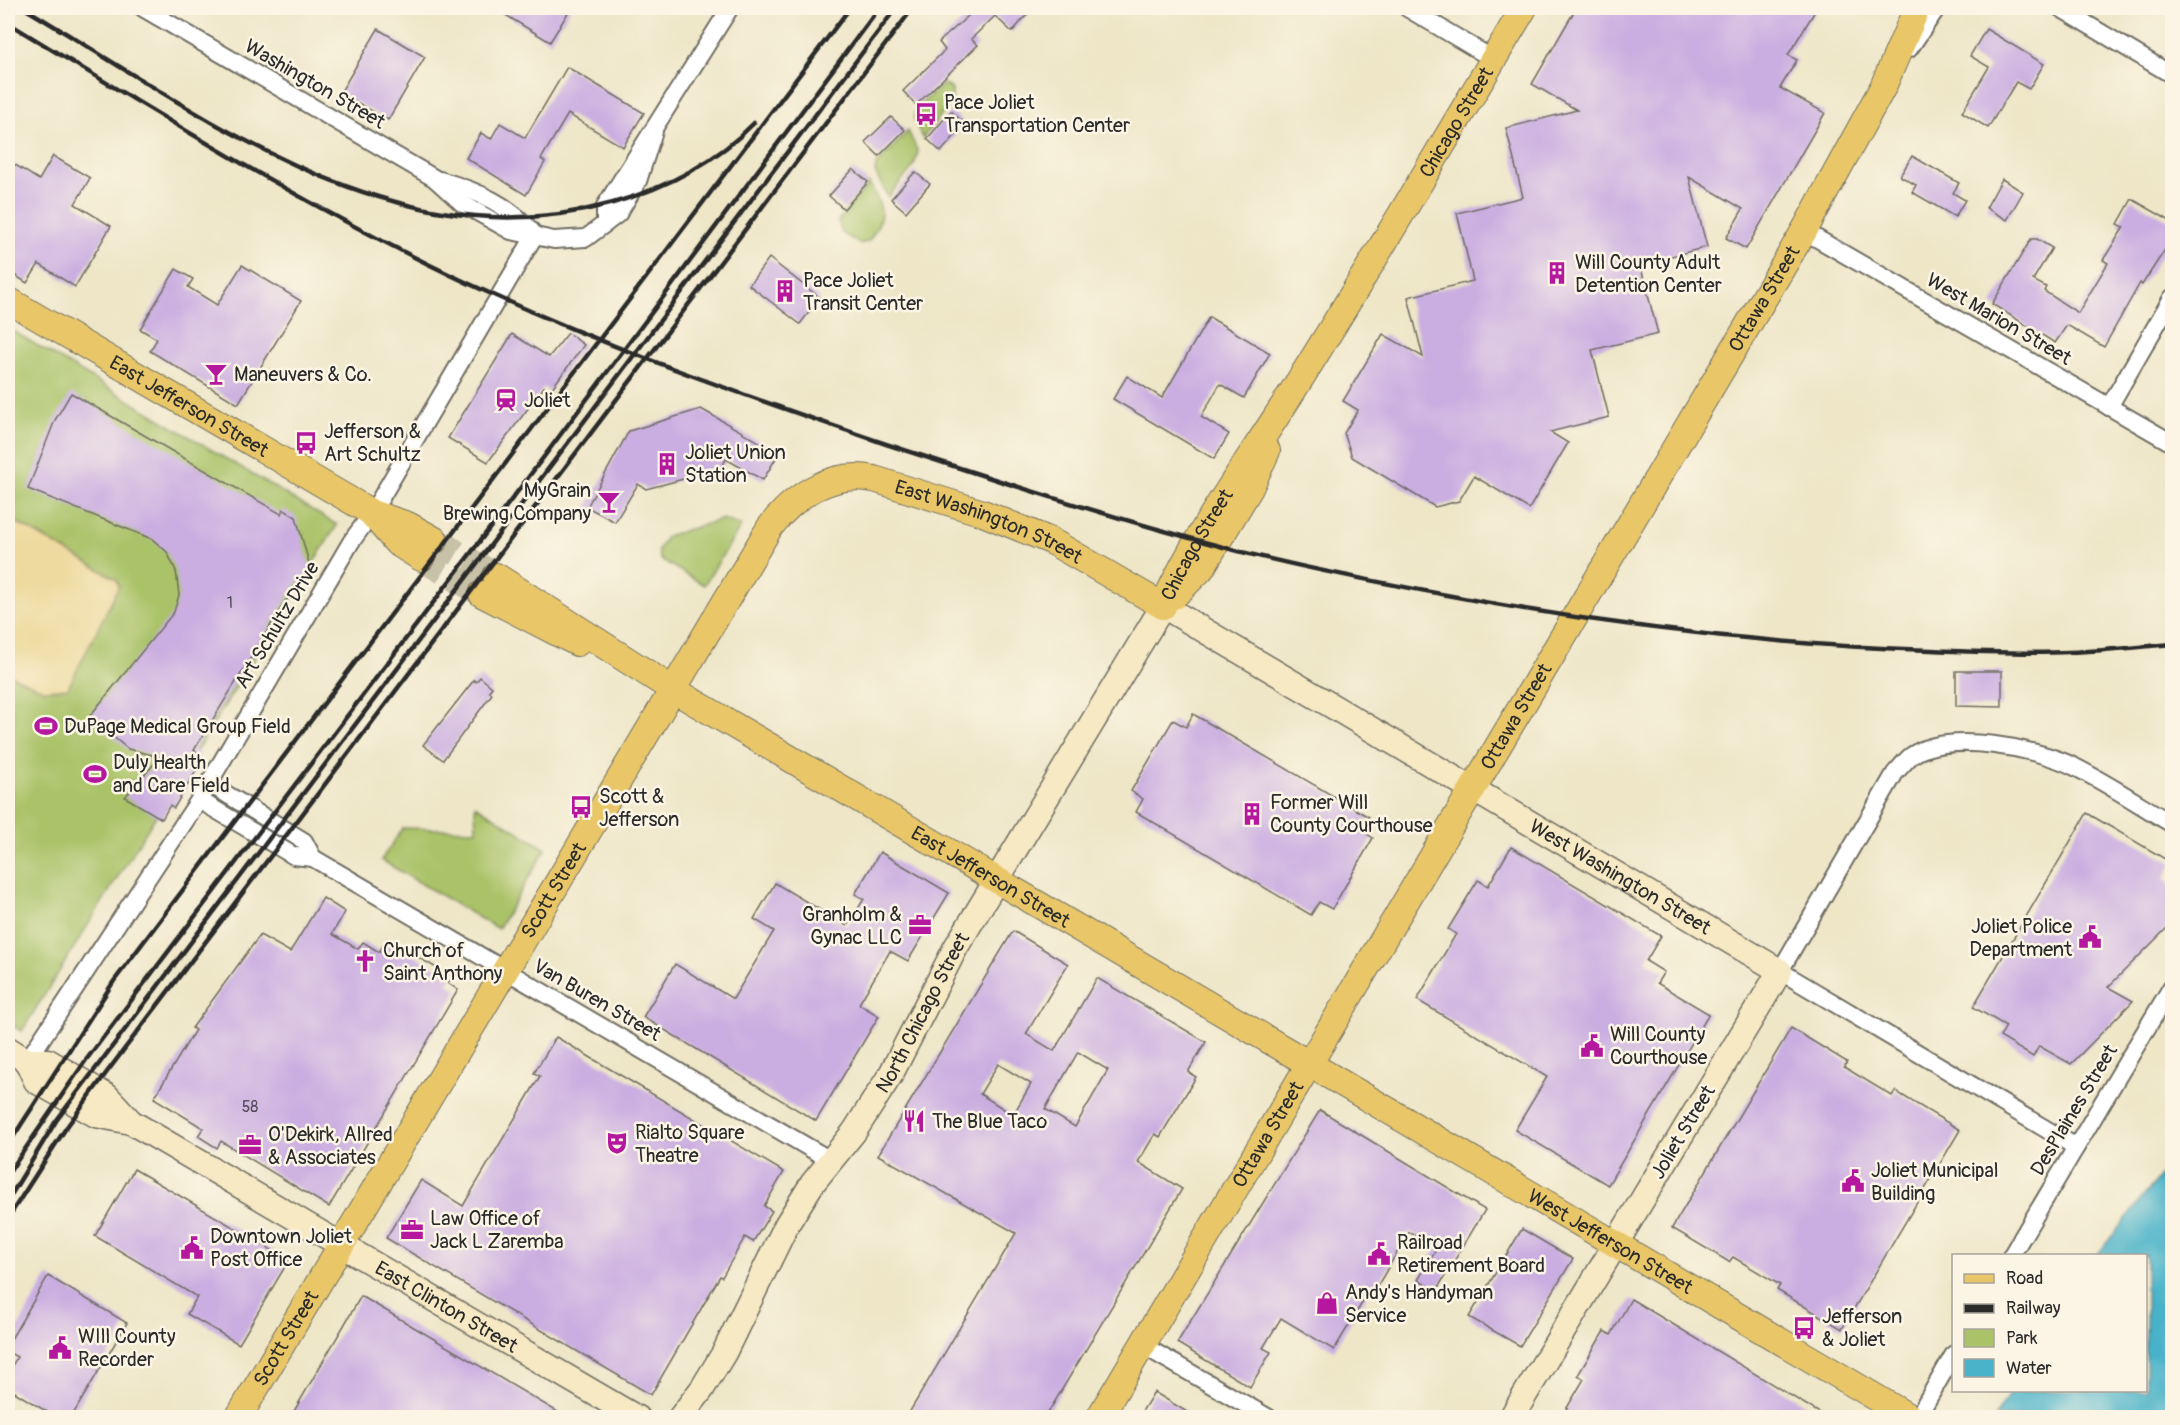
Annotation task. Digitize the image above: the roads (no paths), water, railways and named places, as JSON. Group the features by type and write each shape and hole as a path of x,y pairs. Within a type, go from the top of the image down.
{"main road":[{"name":"Chicago Street","path":"1163,606 1201,569 1250,488 1293,390 1524,8"},
{"name":"Ottawa Street","path":"1099,1418 1804,231 1883,87 1917,8"},
{"name":"East Jefferson Street","path":"8,300 372,513 397,543 428,549"},
{"name":"East Washington Street","path":"805,494 831,481 862,476 983,513 1051,541 1163,606"},
{"name":"Scott Street","path":"237,1418 770,527 787,505 805,494"},
{"name":"East Jefferson Street","path":"489,585 672,689 1308,1065"},
{"name":"West Jefferson Street","path":"1308,1065 1911,1418"}],"street":[{"name":"Washington Street","path":"143,8 434,178 471,189 519,216 535,235"},
{"path":"535,235 554,240 572,241 586,238 618,214 638,181 654,131 730,8"},
{"path":"1407,8 1493,60"},
{"path":"1883,87 1936,8"},
{"path":"2060,8 2172,75"},
{"name":"West Marion Street","path":"1804,231 2172,443"},
{"name":"Art Schultz Drive","path":"17,1055 199,800 351,542 372,513 535,235"},
{"path":"2109,407 2172,298"},
{"name":"West Washington Street","path":"1163,606 2076,1147"},
{"name":"North Chicago Street","path":"680,1418 702,1389 724,1353 781,1235 830,1160 854,1132 891,1074 935,984 995,880 1163,606"},
{"name":"Joliet Street","path":"1511,1418 1780,971 1895,773 1912,755 1936,746 1958,744 2027,751 2071,765 2172,824"},
{"name":"Van Buren Street","path":"208,783 304,841 313,858"},
{"name":"Van Buren Street","path":"199,800 294,856 313,858 830,1160"},
{"name":"DesPlaines Street","path":"2012,1254 2172,986"},
{"name":"East Clinton Street","path":"17,1055 36,1081 96,1116 131,1122 637,1418"},
{"path":"1142,1345 1269,1418"},
{"path":"1917,1418 1952,1356"}],"water":[{"path":"2172,1161 2172,1417 1995,1417 2010,1392 2147,1392 2147,1254 2098,1254"}],"tunnel":[{"path":"435,540 496,576"},
{"path":"421,558 482,594"}],"railway":[{"path":"24,8 231,133 303,168 377,196 453,214 531,217 613,203 652,190 689,172 723,150 754,123"},
{"path":"8,1145 114,981 850,8"},
{"path":"8,1174 86,1060 546,454 879,8"},
{"path":"8,1200 56,1121 896,8"},
{"path":"8,1218 66,1128 107,1072 913,8"},
{"path":"8,23 214,148 319,207 426,263 538,315 711,383 828,424 1013,485 1141,524 1253,555 1360,578 1502,605 1685,632 1808,644 2035,653 2172,644"}],"place":[{"name":"Pace Joliet Transportation Center","path":"926,114"},
{"name":"Will County Adult Detention Center","path":"1557,273"},
{"name":"Pace Joliet Transit Center","path":"785,291"},
{"name":"Maneuvers & Co.","path":"216,374"},
{"name":"Joliet","path":"506,400"},
{"name":"Jefferson & Art Schultz","path":"306,443"},
{"name":"Joliet Union Station","path":"667,464"},
{"name":"MyGrain Brewing Company","path":"609,502"},
{"name":"DuPage Medical Group Field","path":"46,726"},
{"name":"Duly Health and Care Field","path":"95,774"},
{"name":"Scott & Jefferson","path":"581,807"},
{"name":"Former Will County Courthouse","path":"1252,814"},
{"name":"Granholm & Gynac LLC","path":"920,925"},
{"name":"Joliet Police Department","path":"2090,937"},
{"name":"Church of Saint Anthony","path":"365,961"},
{"name":"Will County Courthouse","path":"1592,1046"},
{"name":"The Blue Taco","path":"914,1121"},
{"name":"Rialto Square Theatre","path":"617,1143"},
{"name":"O'Dekirk, Allred & Associates","path":"250,1145"},
{"name":"Joliet Municipal Building","path":"1853,1181"},
{"name":"Law Office of Jack L Zaremba","path":"412,1230"},
{"name":"Downtown Joliet Post Office","path":"192,1248"},
{"name":"Railroad Retirement Board","path":"1379,1254"},
{"name":"Andy's Handyman Service","path":"1327,1303"},
{"name":"Jefferson & Joliet","path":"1804,1328"},
{"name":"WIll County Recorder","path":"60,1348"}]}
